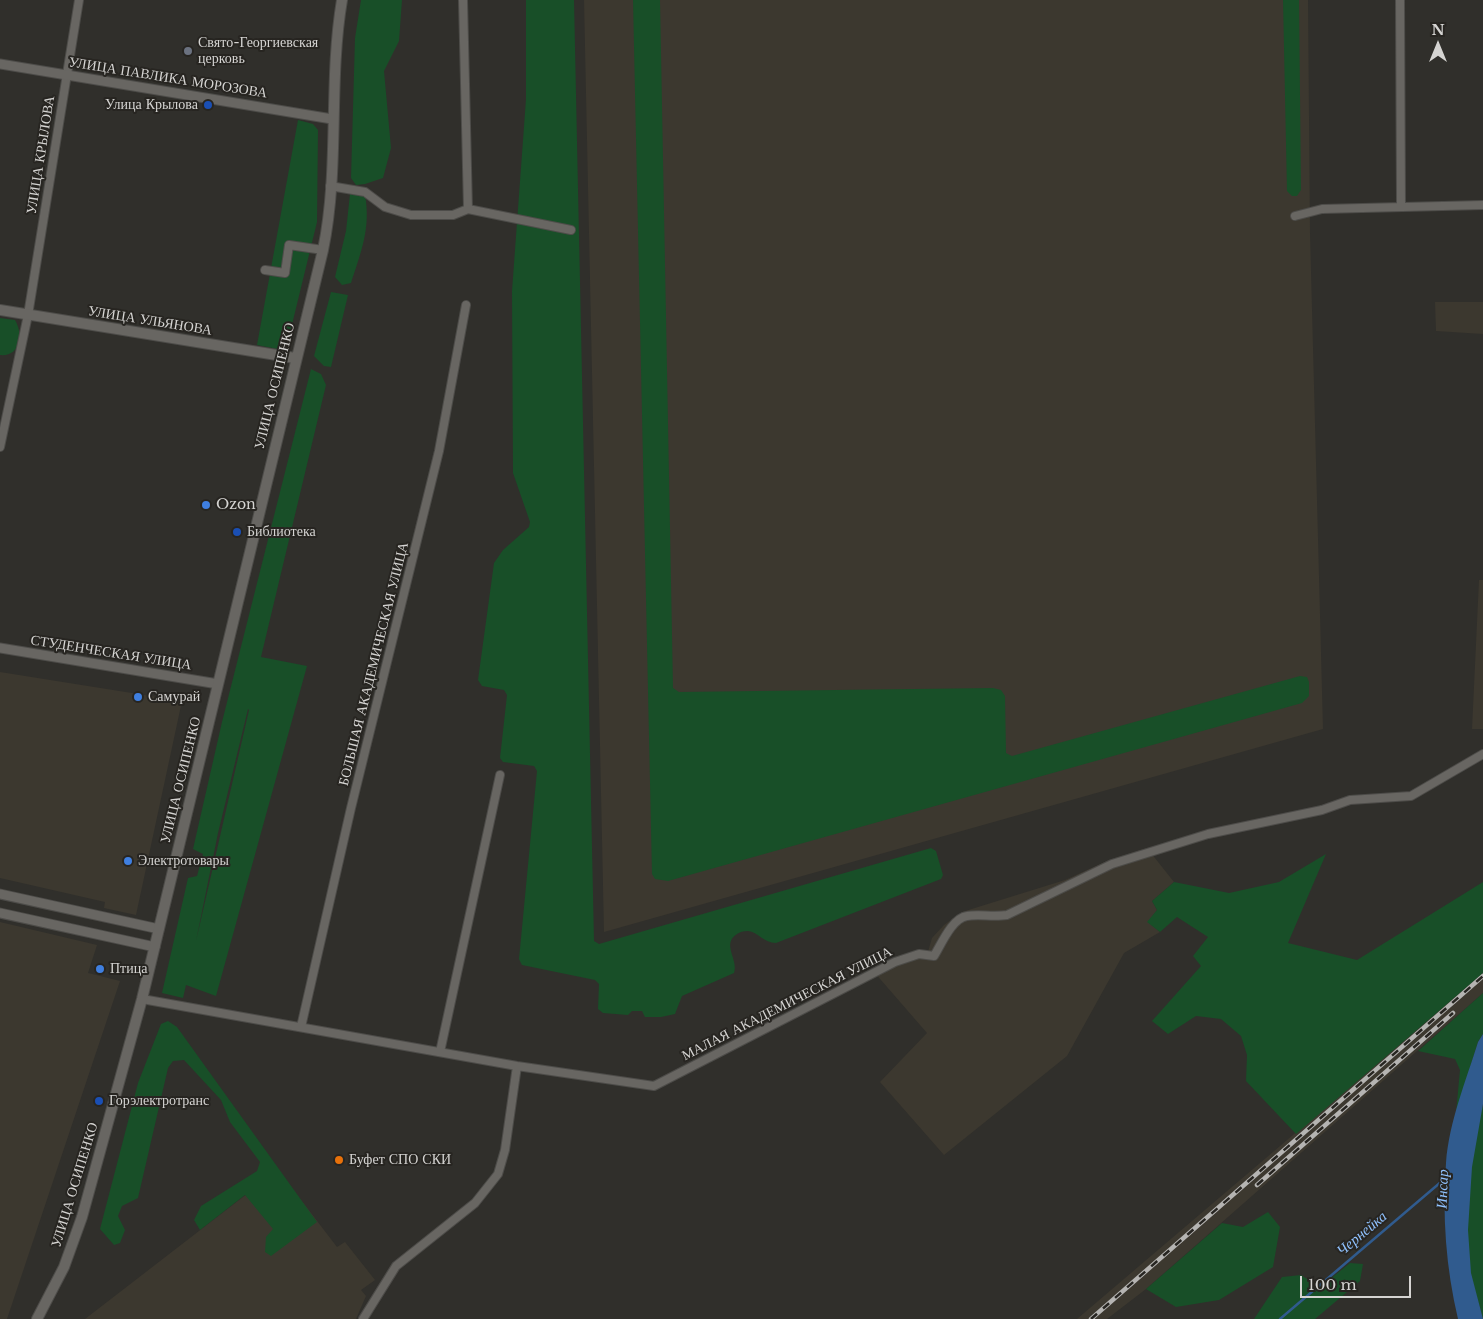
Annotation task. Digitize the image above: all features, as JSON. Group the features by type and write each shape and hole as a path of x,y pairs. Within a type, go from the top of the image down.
{"main road":[{"name":"УЛИЦА ОСИПЕНКО","path":"37,1319 64,1267 82,1217 142,999 323,250 328,220 335,56 342,0"},
{"name":"УЛИЦА УЛЬЯНОВА","path":"0,310 296,358"}],"street":[{"name":"УЛИЦА КРЫЛОВА","path":"0,447 28,315 79,0"},
{"path":"462,0 468,209"},
{"path":"1400,0 1401,207"},
{"name":"УЛИЦА ПАВЛИКА МОРОЗОВА","path":"0,64 332,119"},
{"path":"330,186 365,192 385,207 411,215 453,215 468,209 571,230"},
{"path":"1295,216 1322,209 1483,204"},
{"path":"265,270 285,273 289,245 323,250"},
{"name":"БОЛЬШАЯ АКАДЕМИЧЕСКАЯ УЛИЦА","path":"301,1028 351,808 439,451 466,305"},
{"name":"СТУДЕНЧЕСКАЯ УЛИЦА","path":"0,648 218,684"},
{"name":"МАЛАЯ АКАДЕМИЧЕСКАЯ УЛИЦА","path":"517,1066 654,1086 895,962 919,954 934,956 958,920 966,916 988,917 1007,915 1112,864 1208,834 1322,810 1350,800 1410,796 1483,754"},
{"path":"440,1052 500,775"},
{"path":"0,894 159,929"},
{"path":"0,913 155,947"},
{"path":"142,999 517,1066 505,1150 498,1174 475,1203 396,1266 363,1319"}],"shaded area":[{"path":"584,0 1308,0 1310,233 1323,729 604,932"},
{"path":"1435,302 1483,302 1483,334 1436,331"},
{"path":"1479,580 1483,580 1483,729 1472,729"},
{"path":"0,672 182,701 136,915 104,908 105,902 0,878"},
{"path":"1147,848 1174,882 1152,901 1157,910 1148,922 1160,932 1124,953 1067,1056 944,1155 880,1082 927,1033 874,972 927,955 932,938 944,925 962,912 1065,880 1109,860"},
{"path":"0,922 97,945 88,973 120,981 7,1319 0,1319"},
{"path":"1483,973 1483,993 1146,1289 1107,1319 1077,1319"},
{"path":"278,1170 337,1247 345,1242 375,1280 361,1290 366,1296 356,1319 85,1319"}],"green space":[{"path":"361,0 402,0 399,41 384,71 391,148 383,178 356,185 351,178 355,38"},
{"path":"526,0 574,0 594,941 599,944 931,848 936,851 943,875 941,879 776,943 772,943 752,932 739,933 730,942 735,968 734,973 682,996 675,1014 661,1017 645,1017 642,1011 632,1011 628,1015 603,1013 598,1009 599,984 595,980 522,965 519,959 537,771 534,766 503,762 500,758 507,695 504,690 482,686 478,680 494,563 503,550 529,527 530,522 513,473 512,291 526,99"},
{"path":"633,0 660,0 673,688 679,692 993,688 1001,690 1005,696 1006,753 1012,756 1300,676 1307,677 1309,682 1309,696 1302,703 668,881 655,879 652,874"},
{"path":"1283,0 1299,0 1301,190 1297,196 1292,196 1287,191"},
{"path":"298,120 313,124 318,130 317,222 287,345 283,350 257,345"},
{"path":"350,194 365,195 367,218 364,240 351,283 342,285 335,277 346,231"},
{"path":"331,292 348,295 331,367 324,366 314,356"},
{"path":"0,318 15,320 18,326 18,344 16,349 7,355 0,355"},
{"path":"311,369 321,374 326,385 261,657 307,666 216,996 186,985 183,998 162,993 188,878 197,876 203,854 193,849 222,722","holes":["249,710 196,941 218,833"]},
{"path":"1326,854 1288,943 1357,960 1483,882 1483,973 1296,1134 1246,1081 1247,1055 1241,1036 1221,1019 1196,1016 1168,1034 1152,1021 1201,966 1193,956 1208,937 1177,917 1160,932 1147,922 1157,910 1152,901 1174,882 1229,893 1279,882"},
{"path":"1483,993 1483,1034 1478,1042 1456,1113 1460,1070 1455,1059 1418,1051"},
{"path":"168,1021 177,1027 317,1222 271,1256 265,1252 266,1237 273,1229 245,1195 200,1230 194,1220 201,1206 257,1171 260,1162 230,1122 221,1100 184,1060 173,1061 168,1068 138,1198 122,1206 118,1216 125,1230 120,1243 114,1245 100,1229 138,1083 161,1024"},
{"path":"1483,1104 1483,1319 1468,1256 1467,1212 1471,1166"},
{"path":"1268,1212 1280,1227 1273,1267 1219,1300 1176,1307 1146,1289 1222,1223 1243,1227"},
{"path":"1350,1263 1363,1264 1360,1281 1315,1319 1254,1319 1282,1277 1301,1275 1320,1287"}],"water":[{"path":"1483,1034 1483,1104 1472,1167 1468,1230 1471,1273 1483,1319 1458,1319 1450,1281 1446,1242 1444,1202 1446,1163 1451,1132 1459,1102 1478,1042"}],"waterway":[{"name":"Чернейка","path":"1280,1319 1448,1176"}],"railway":[{"path":"1091,1319 1483,976"},
{"path":"1257,1185 1453,1013"}],"place":[{"name":"Свято-Георгиевская церковь","path":"188,51"},
{"name":"Улица Крылова","path":"208,105"},
{"name":"Ozon","path":"206,505"},
{"name":"Библиотека","path":"237,532"},
{"name":"Самурай","path":"138,697"},
{"name":"Электротовары","path":"128,861"},
{"name":"Птица","path":"100,969"},
{"name":"Горэлектротранс","path":"99,1101"},
{"name":"Буфет СПО СКИ","path":"339,1160"}],"water label":[{"name":"Инсар","path":"1443,1189"}]}
